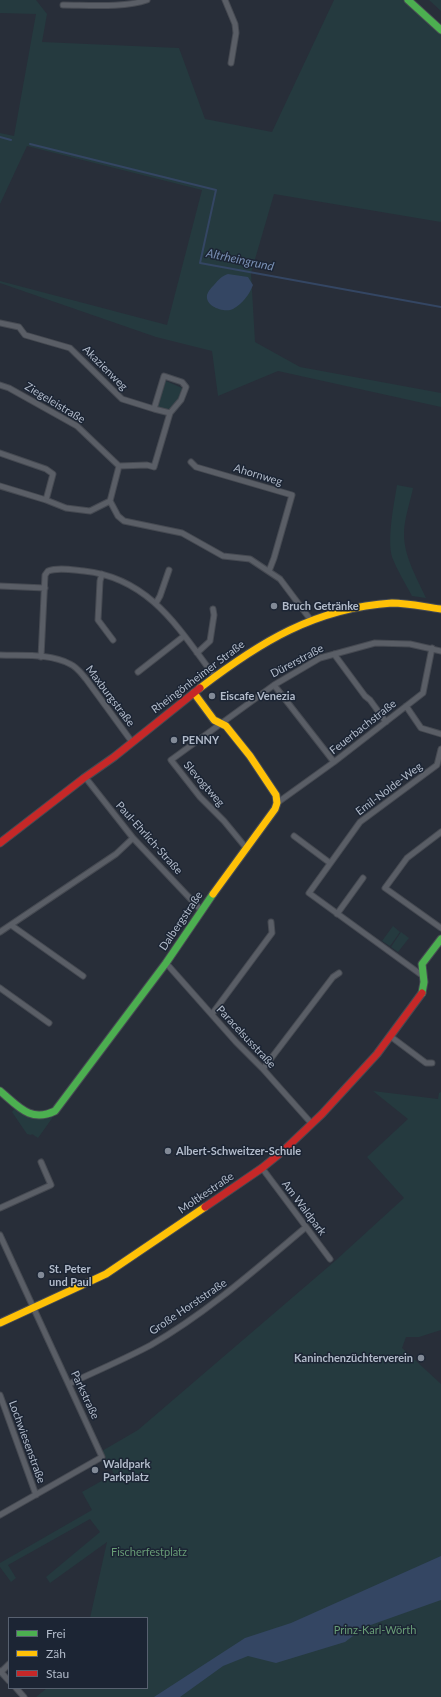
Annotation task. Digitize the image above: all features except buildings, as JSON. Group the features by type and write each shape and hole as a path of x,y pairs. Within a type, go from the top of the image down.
{"street":[{"path":"63,5 108,5 147,0"},
{"path":"225,0 236,24 231,63"},
{"path":"408,0 441,30"},
{"name":"Akazienweg","path":"0,323 19,327 26,335 70,348 122,399 170,413"},
{"path":"154,408 164,376 182,382 186,387 181,400 170,413 154,467 147,465 119,466 110,501 118,516 124,520 182,533 223,556 250,559 280,579 310,619"},
{"name":"Ziegeleistraße","path":"0,385 9,388 77,426 119,466"},
{"path":"0,453 46,469 53,474 46,500"},
{"name":"Ahornweg","path":"191,462 196,467 292,495 269,571"},
{"path":"0,486 46,500 66,508 90,511 110,501"},
{"path":"42,657 45,575 51,570 78,570 102,574 125,583 141,591 156,602 215,677"},
{"path":"156,602 160,596 169,570"},
{"path":"102,574 100,581 98,620 113,640"},
{"path":"0,586 45,588"},
{"name":"Rheingönheimer Straße","path":"0,843 215,677 260,646 310,619 343,609 369,604 426,605 441,609"},
{"path":"197,653 210,641 214,615 213,609"},
{"path":"138,672 184,636"},
{"name":"Dürerstraße","path":"220,723 274,685 320,658 374,643 410,644 441,651"},
{"name":"Feuerbachstraße","path":"277,802 334,762 424,692 432,648"},
{"path":"334,654 364,696 370,700 386,722"},
{"name":"Maxburgstraße","path":"0,655 42,657 57,659 71,664 78,669 132,742"},
{"path":"274,685 334,762"},
{"path":"194,693 214,720 226,726 250,756 276,795 277,802"},
{"path":"406,706 421,728 441,734"},
{"name":"Slevogtweg","path":"220,723 171,760 200,797 224,821 247,849"},
{"name":"Emil-Nolde-Weg","path":"423,976 309,893 360,822 436,765 441,749"},
{"name":"Paul-Ehrlich-Straße","path":"85,777 133,838 201,910"},
{"name":"Dalbergstraße","path":"0,1091 27,1113 35,1116 44,1116 55,1111 166,962 201,910 271,816 277,802"},
{"path":"441,832 407,858 385,888 441,928"},
{"path":"294,836 330,863"},
{"path":"0,932 116,854 133,838"},
{"path":"337,914 364,878"},
{"path":"212,1014 272,933 271,922"},
{"path":"11,924 83,976"},
{"name":"Moltkestraße","path":"0,1324 106,1274 282,1153 312,1124 390,1036 424,990 422,964 441,939"},
{"name":"Paracelsusstraße","path":"166,962 236,1042 263,1069 312,1124"},
{"path":"263,1069 333,977 339,973"},
{"path":"0,988 49,1023"},
{"path":"390,1036 426,1062 432,1062"},
{"path":"0,1208 51,1185 42,1162"},
{"name":"Am Waldpark","path":"262,1168 330,1259"},
{"name":"Große Horststraße","path":"68,1384 151,1345 203,1311 240,1283 306,1227"},
{"name":"Parkstraße","path":"0,1235 102,1457 0,1515"},
{"name":"Lochwiesenstraße","path":"0,1395 36,1495"},
{"path":"8,1665 0,1671 8,1680"},
{"path":"17,1689 24,1697"}],"green space":[{"path":"0,0 36,0 47,14 42,42 179,48 205,119 272,132 334,0 404,0 441,33 441,222 274,194 251,273 255,342 300,367 441,393 441,407 278,371 218,396 212,351 156,337 0,283 0,281 167,325 202,190 27,146 0,204 0,133 14,136 36,14 0,13"},
{"path":"429,0 441,0 441,11"},
{"path":"166,381 182,388 177,403 170,412 156,408"},
{"path":"397,485 413,488 405,523 405,543 406,551 412,567 426,598 412,596 392,557 390,540"},
{"path":"393,926 400,932 390,946 382,941"},
{"path":"401,932 409,938 398,952 391,947"},
{"path":"373,1091 438,1099 439,1093 441,1092 441,1330 419,1337 406,1337 402,1348 441,1384 441,1697 36,1697 46,1689 148,1689 148,1617 90,1617 107,1542 50,1583 46,1577 100,1532 90,1519 8,1565 16,1578 11,1582 0,1567 0,1563 92,1510 82,1492 114,1474 102,1451 138,1430 335,1261 404,1198 367,1157 408,1119"},
{"path":"15,1108 26,1116 35,1119 53,1117 38,1138 32,1134 27,1134 12,1112"}],"water":[{"path":"228,274 248,277 253,285 248,295 240,304 233,309 225,310 212,306 207,299 207,295 219,279"},
{"path":"441,1556 441,1600 365,1627 345,1642 276,1663 248,1656 223,1666 180,1697 154,1697 245,1638 291,1623"}],"waterway":[{"name":"Altrheingrund","path":"0,137 11,140"},
{"name":"Altrheingrund","path":"30,144 216,190 200,263 441,307"}],"traffic: fast":[{"path":"408,0 441,30"},
{"path":"0,1091 19,1107 31,1114 38,1115 55,1111 166,963 213,894"},
{"path":"422,993 424,982 422,964 441,939"}],"traffic: slow":[{"path":"200,688 222,671 267,642 313,620 364,606 392,603 441,609"},
{"path":"194,693 214,720 226,726 250,756 276,795 277,803 275,809 213,894"},
{"path":"0,1323 106,1274 205,1207"}],"traffic: jam":[{"path":"0,843 84,778 114,757 200,688"},
{"path":"205,1207 262,1168 283,1151 322,1114 377,1054 422,993"}],"place":[{"name":"Bruch Getränke","path":"274,606"},
{"name":"Eiscafe Venezia","path":"212,696"},
{"name":"PENNY","path":"174,740"},
{"name":"Albert-Schweitzer-Schule","path":"168,1151"},
{"name":"St. Peter und Paul","path":"41,1275"},
{"name":"Kaninchenzüchterverein","path":"421,1358"},
{"name":"Waldpark Parkplatz","path":"95,1470"}],"park label":[{"name":"Fischerfestplatz","path":"149,1552"},
{"name":"Prinz-Karl-Wörth","path":"375,1630"}]}
